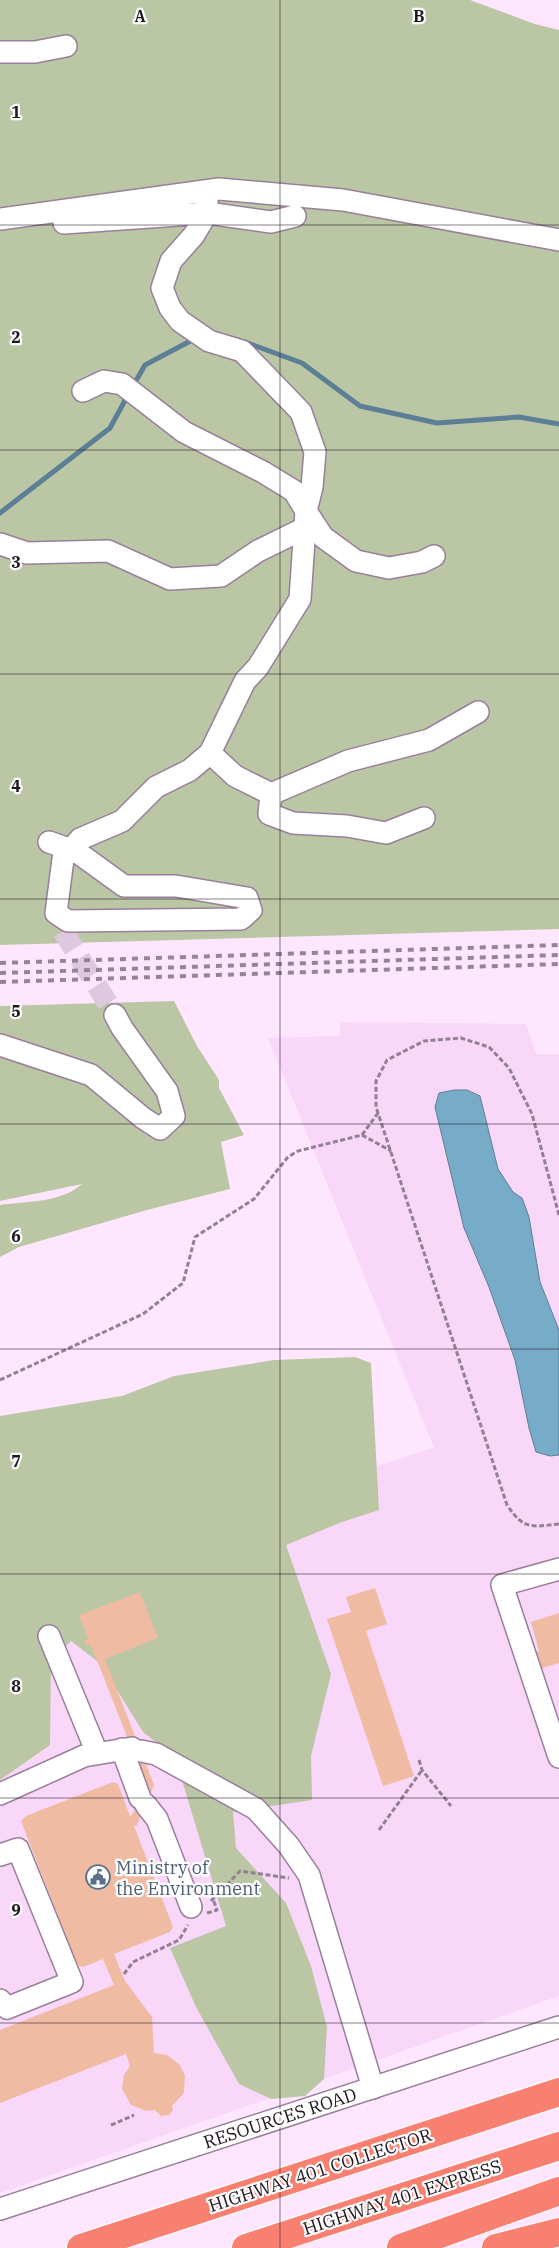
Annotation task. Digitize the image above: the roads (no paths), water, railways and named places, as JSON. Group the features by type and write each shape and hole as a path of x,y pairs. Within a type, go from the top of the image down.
{"highway":[{"name":"HIGHWAY 401 COLLECTOR","path":"81,2248 559,2092"},
{"name":"HIGHWAY 401 EXPRESS","path":"246,2248 559,2146"},
{"path":"401,2248 559,2191"},
{"path":"496,2248 559,2232"}],"street":[{"path":"0,52 35,52 66,46"},
{"path":"0,219 219,189 344,200 559,240"},
{"path":"49,842 71,849 124,886 176,886 247,898 251,910 241,919 59,922 63,860 71,849 80,839 122,821 156,787 190,770 210,753 245,681 258,667 300,599 305,520 312,487 316,452 301,412 242,350 209,340 180,321 170,308 162,288 171,262 194,235 207,213 207,191"},
{"path":"31,215 43,225 207,213 271,222 295,216"},
{"path":"83,391 104,381 129,390 184,432 263,472 294,491 305,520 323,537 356,561 389,568 422,562 434,556"},
{"path":"0,544 27,553 108,551 170,579 221,576 305,520"},
{"path":"210,753 235,776 271,794 348,761 429,740 478,712"},
{"path":"271,794 269,814 293,823 348,826 386,834 424,818"},
{"path":"0,1045 91,1075 160,1130 174,1116 167,1091 122,1028 115,1015"},
{"path":"559,1569 502,1585 559,1757"},
{"path":"48,1636 97,1753"},
{"path":"132,1750 143,1801 157,1819 194,1914"},
{"path":"0,1794 84,1756 132,1750 156,1754 256,1809 289,1846 309,1875 373,2088"},
{"path":"0,1855 18,1849 72,1982 7,2008 0,2000"},
{"name":"RESOURCES ROAD","path":"0,2209 559,2027"}],"water":[{"path":"467,1090 480,1096 498,1169 513,1192 522,1198 529,1217 540,1282 559,1330 559,1455 550,1456 536,1452 515,1360 489,1287 464,1228 435,1107 439,1093"}],"waterway":[{"path":"133,386 145,365 196,338"},
{"path":"245,342 302,363 360,406 437,423 519,417 559,424"},
{"path":"0,513 110,428 128,395"}],"tunnel":[{"path":"63,931 115,1015"}],"railway":[{"path":"0,963 559,945"},
{"path":"0,973 559,955"},
{"path":"0,982 559,964"}],"place":[{"name":"Ministry of the Environment","path":"98,1877"}]}
